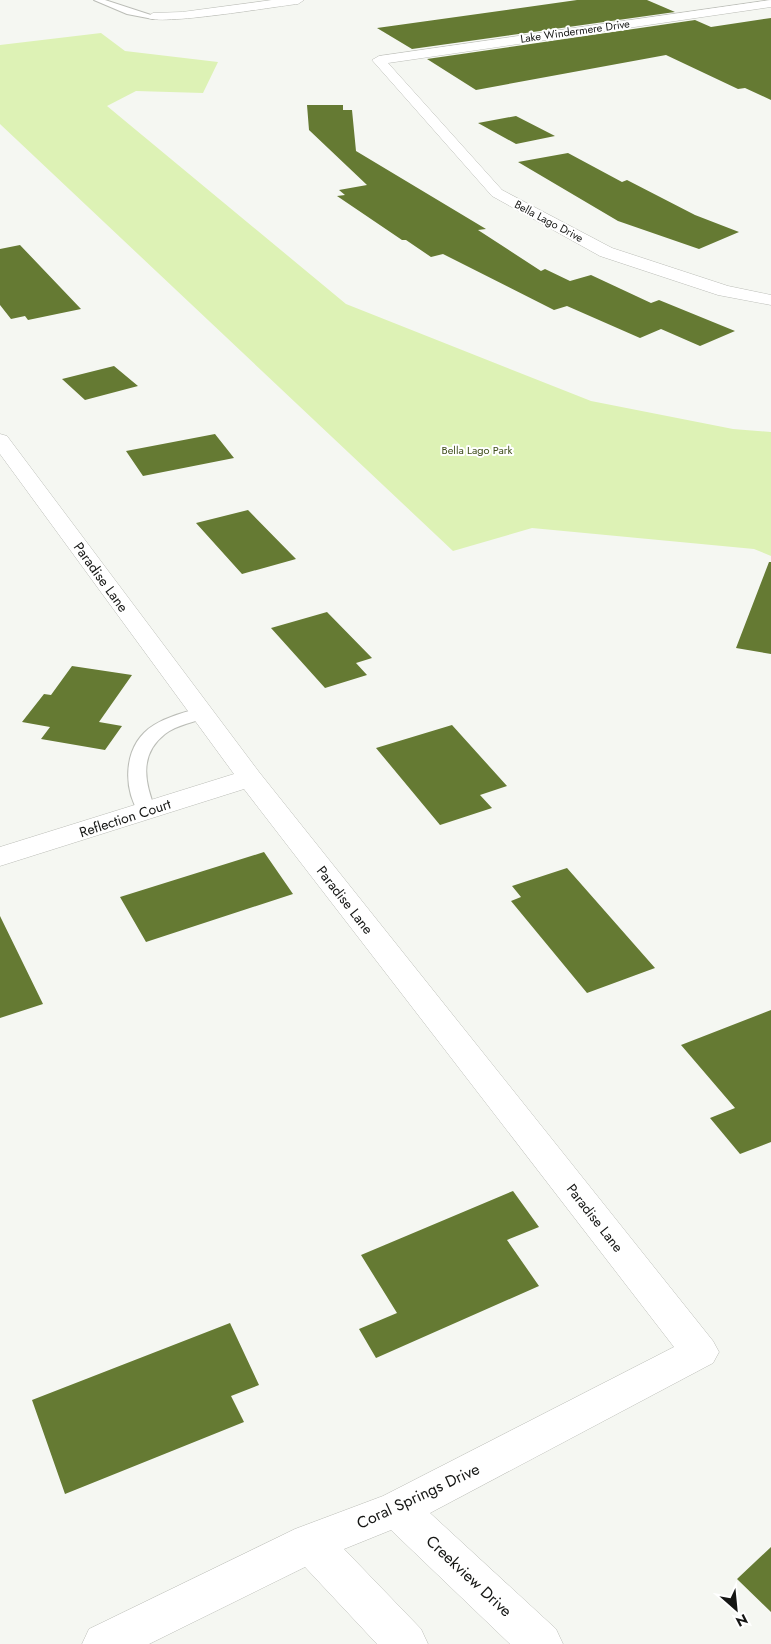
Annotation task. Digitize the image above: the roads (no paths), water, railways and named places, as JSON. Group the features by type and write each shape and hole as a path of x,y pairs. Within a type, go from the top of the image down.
{"street":[{"path":"154,17 182,16 298,0"},
{"name":"Lake Windermere Drive","path":"379,60 771,3"},
{"name":"Bella Lago Drive","path":"379,60 497,193 606,252 724,291 771,300"},
{"name":"Paradise Lane","path":"0,440 11,472 202,713 250,778 700,1352"},
{"name":"Reflection Court","path":"0,857 250,778"},
{"name":"Coral Springs Drive","path":"104,1644 310,1544 397,1509 700,1352"},
{"name":"Creekview Drive","path":"397,1509 541,1644"},
{"path":"310,1544 406,1644"}],"lane":[{"path":"98,0 130,12 154,17"},
{"path":"147,811 137,786 137,765 146,743 160,729 202,713"}],"park label":[{"name":"Bella Lago Park","path":"477,450"}]}
